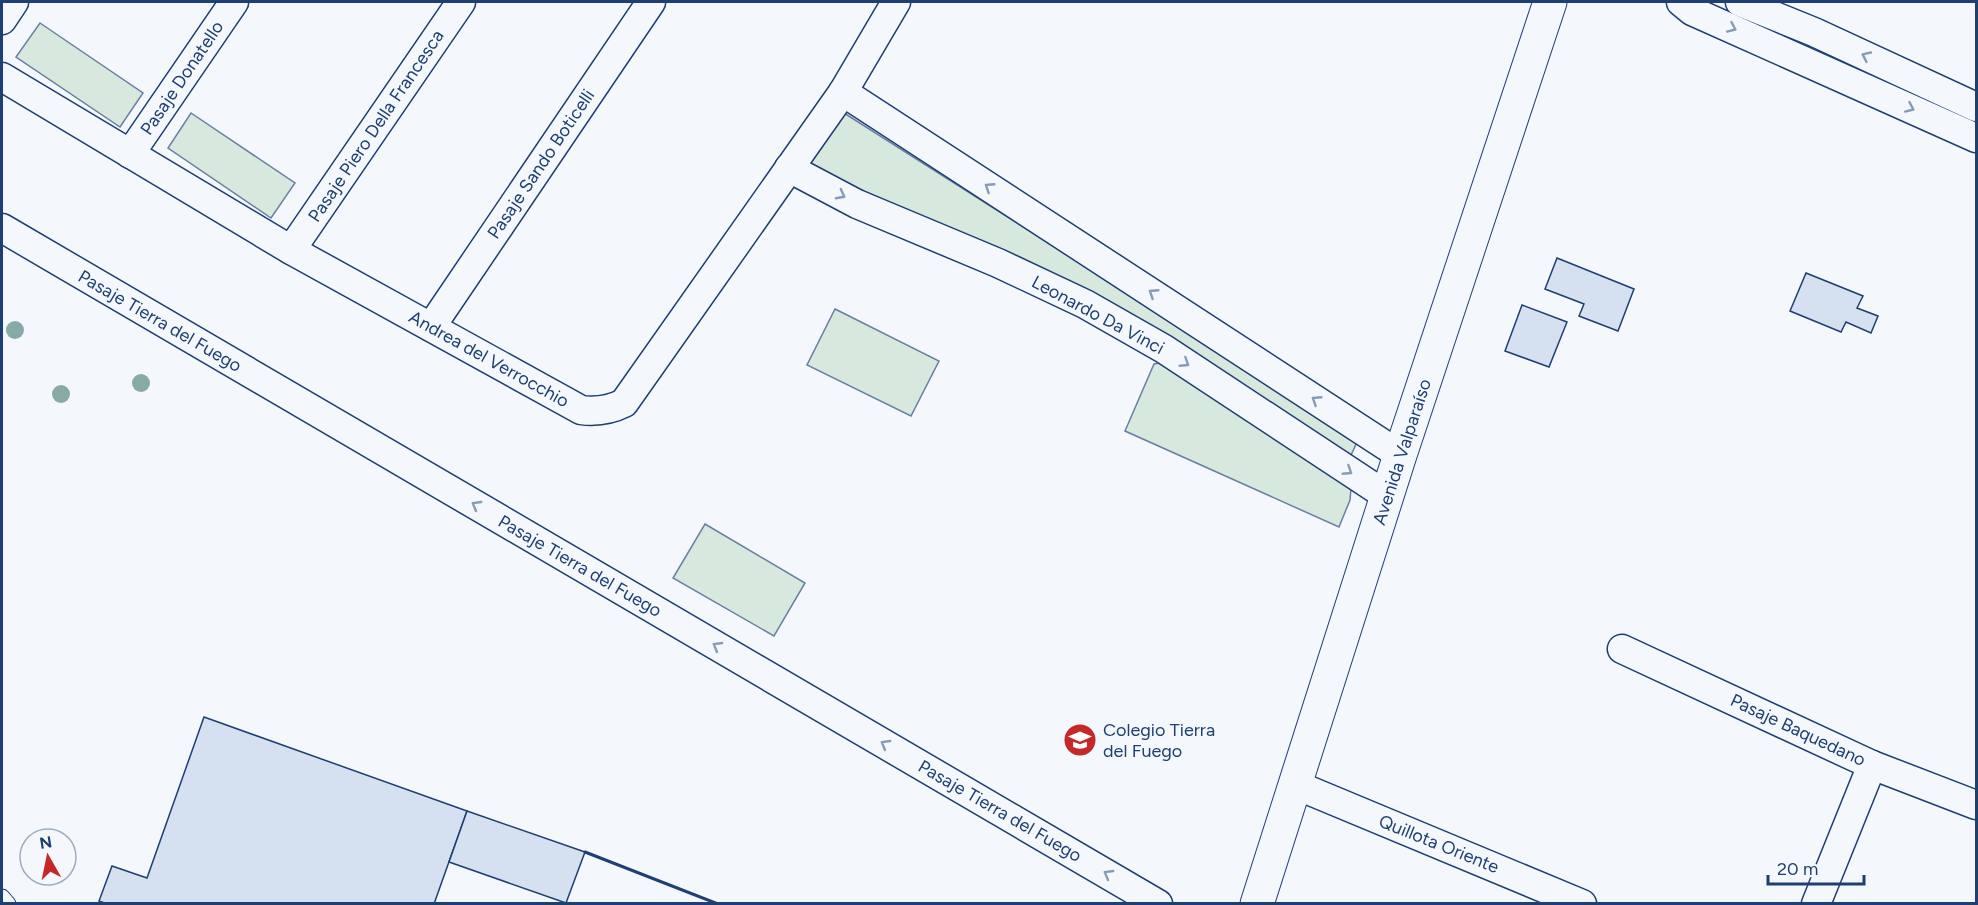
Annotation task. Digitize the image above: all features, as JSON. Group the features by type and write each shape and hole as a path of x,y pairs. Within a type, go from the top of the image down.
{"main road":[{"name":"Avenida Valparaíso","path":"1257,903 1400,455 1550,2"}],"street":[{"path":"2,20 14,2"},
{"name":"Pasaje Donatello","path":"130,154 234,2"},
{"name":"Pasaje Piero Della Francesca","path":"291,250 461,2"},
{"name":"Pasaje Sando Boticelli","path":"431,327 651,2"},
{"name":"Andrea del Verrocchio","path":"2,77 291,250 581,410 597,411 624,403 843,92 897,2"},
{"path":"1681,2 1692,11 1975,132"},
{"path":"1740,2 1814,32 1977,107"},
{"path":"1802,59 1814,32"},
{"path":"843,92 1400,455"},
{"name":"Leonardo Da Vinci","path":"789,168 858,204 998,263 1085,303 1164,349 1387,496"},
{"name":"Pasaje Tierra del Fuego","path":"2,228 1158,903"},
{"name":"Pasaje Baquedano","path":"1622,650 1872,765 1977,805"},
{"path":"1816,903 1872,765"},
{"name":"Quillota Oriente","path":"1296,785 1569,901"}],"lane":[{"path":"2,897 8,903"}],"shaded area":[{"path":"40,23 143,93 120,127 16,57"},
{"path":"191,113 295,183 271,218 168,148"},
{"path":"844,113 1358,440 1351,455 1087,291 808,166"},
{"path":"835,309 939,361 911,416 807,365"},
{"path":"1159,363 1247,412 1351,488 1350,500 1339,527 1125,431 1154,364"},
{"path":"705,524 805,583 774,636 673,578"}],"building":[{"path":"1557,258 1634,289 1618,331 1579,316 1584,304 1545,289"},
{"path":"1806,273 1863,296 1857,308 1878,316 1871,333 1846,322 1841,332 1790,311"},
{"path":"1522,305 1567,322 1549,367 1505,351"},
{"path":"204,717 467,811 434,904 107,904 99,901 112,866 147,878"},
{"path":"467,811 585,852 566,903 449,862"}],"wall":[{"path":"585,852 718,904"}],"place":[{"name":"Colegio Tierra del Fuego","path":"1080,740"}]}
